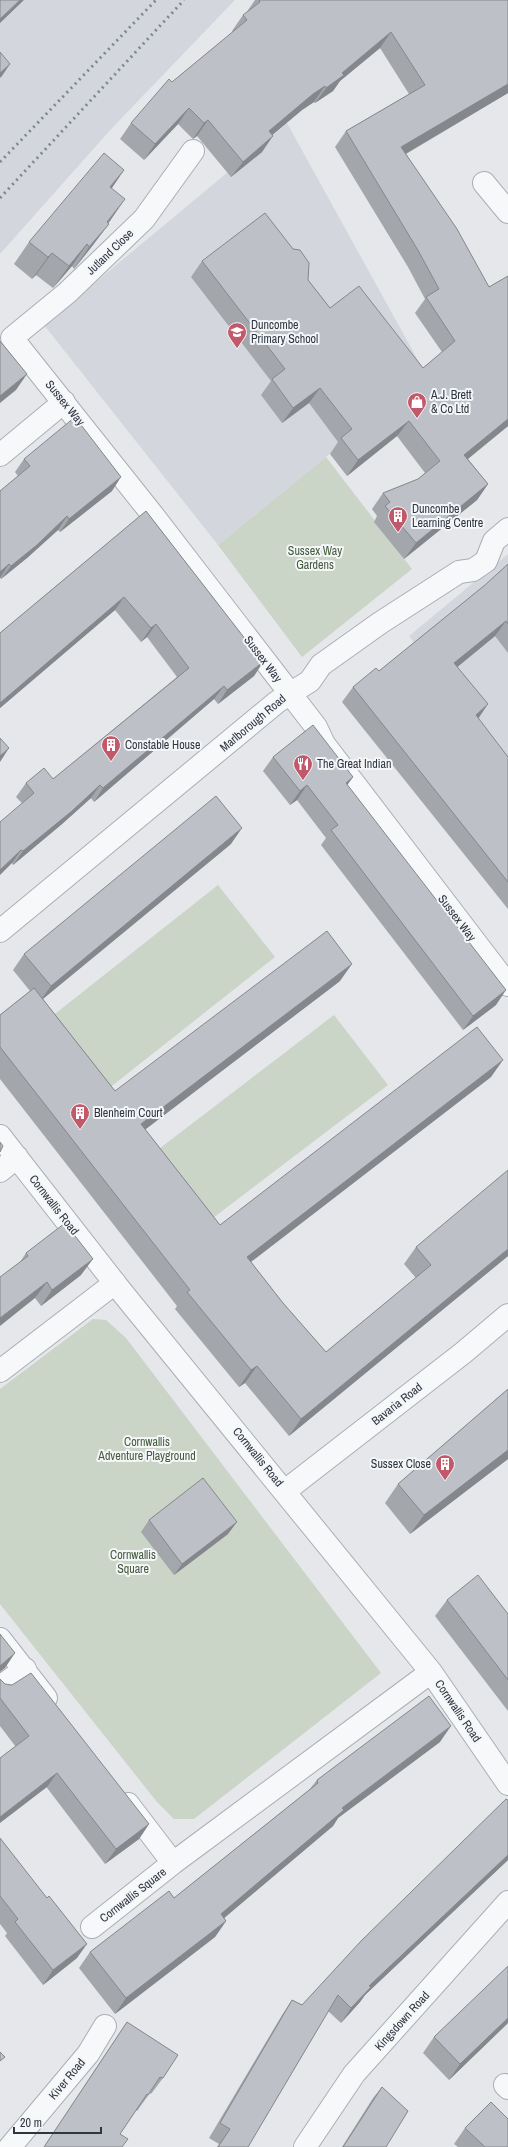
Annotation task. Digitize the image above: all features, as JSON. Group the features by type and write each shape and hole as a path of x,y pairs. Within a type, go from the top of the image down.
{"street":[{"name":"Jutland Close","path":"12,338 67,293 144,219 193,151"},
{"path":"484,183 508,212"},
{"name":"Sussex Way","path":"12,338 64,402 316,727 324,744 508,985"},
{"path":"0,456 64,402"},
{"name":"Marlborough Road","path":"0,931 289,693 310,681 321,665 380,623 459,572 473,570 486,561 501,535"},
{"name":"Cornwallis Road","path":"0,1136 115,1283 431,1672 508,1784"},
{"path":"0,1171 17,1157"},
{"path":"0,1371 115,1283"},
{"name":"Bavaria Road","path":"285,1491 463,1353 508,1315"},
{"path":"0,1639 58,1712"},
{"path":"0,1687 24,1669"},
{"name":"Cornwallis Square","path":"92,1927 173,1863 431,1672"},
{"name":"Cornwallis Square","path":"115,1787 173,1863"},
{"name":"Kingsdown Road","path":"306,2147 354,2074 508,1902"},
{"name":"Kiver Road","path":"10,2147 88,2054 105,2026"}],"shaded area":[{"path":"0,0 235,0 113,127 0,254"},
{"name":"Duncombe Primary School","path":"287,123 425,373 326,457 218,545 44,325"},
{"path":"508,554 508,763 409,636"}],"green space":[{"name":"Sussex Way Gardens","path":"326,457 412,569 302,657 218,545"},
{"path":"218,885 275,957 108,1089 51,1017"},
{"path":"334,1015 388,1085 209,1221 155,1152"},
{"name":"Cornwallis Square","path":"93,1319 106,1320 126,1338 381,1673 194,1819 174,1819 157,1802 0,1604 0,1389"}],"building":[{"path":"0,0 20,0 0,19"},
{"path":"259,0 508,0 508,84 401,147 457,229 489,287 508,276 508,419 464,455 488,484 416,543 385,506 390,502 383,493 418,479 440,461 409,421 358,460 341,438 352,429 320,388 293,408 272,379 285,369 202,261 265,213 293,249 300,250 309,263 308,280 330,308 359,286 423,368 455,341 426,297 439,289 419,252 346,131 425,85 391,32 342,73 344,75 326,88 325,86 313,94 269,131 273,136 243,162 208,120 204,123 189,108 155,144 131,123 169,79 172,82 247,20 243,15 260,2"},
{"path":"0,52 10,64 0,73"},
{"path":"104,153 124,170 110,187 125,199 107,222 109,224 89,247 87,244 69,266 52,253 48,257 29,242"},
{"path":"0,341 27,374 0,396"},
{"path":"75,417 121,477 69,519 67,516 37,545 11,566 9,564 0,572 0,491 30,466 24,459"},
{"path":"146,511 263,662 227,690 224,686 103,788 100,785 72,811 23,851 21,850 0,870 0,822 34,793 26,783 44,768 53,779 189,668 156,624 151,628 124,597 0,703 0,633"},
{"path":"508,564 508,624 506,621 454,663 488,704 476,715 508,757 508,882 353,687 376,668 379,671 485,585"},
{"path":"313,725 353,777 346,783 506,990 473,1016 331,830 338,825 307,785 300,791 273,757"},
{"path":"0,738 9,748 0,756"},
{"path":"216,796 242,828 51,986 24,954"},
{"path":"327,931 352,964 141,1124 220,1225 477,1027 503,1060 247,1257 283,1303 326,1352 431,1265 416,1247 508,1170 508,1249 301,1419 257,1366 251,1370 187,1292 190,1290 0,1047 0,1015 34,988 115,1091"},
{"path":"0,1142 3,1146 0,1152"},
{"path":"65,1223 93,1259 52,1290 47,1282 0,1318 0,1277 28,1256 26,1253"},
{"name":"Sussex Close","path":"508,1389 508,1450 424,1515 398,1484"},
{"path":"203,1478 237,1522 182,1564 149,1520"},
{"path":"478,1575 508,1614 508,1680 447,1600"},
{"path":"0,1634 15,1653 0,1666"},
{"path":"31,1673 149,1824 116,1849 57,1773 0,1817 0,1758 29,1736 0,1698 0,1679 5,1684 12,1685"},
{"path":"429,1696 451,1726 342,1808 344,1810 221,1914 226,1921 126,1998 90,1952 169,1891 174,1898 318,1783 317,1780"},
{"path":"506,1799 508,1800 508,1855 369,1986 371,1987 351,2008 338,1995 248,2147 218,2147 230,2129 220,2123 292,2000 302,2005 361,1941"},
{"path":"0,1838 47,1898 49,1896 87,1944 53,1970 15,1922 18,1919 0,1896"},
{"path":"508,1966 508,2018 460,2064 434,2037"},
{"path":"127,2022 178,2055 163,2078 160,2077 148,2095 147,2094 120,2134 128,2139 122,2147 44,2147"},
{"path":"0,2052 5,2057 0,2061"},
{"path":"382,2087 408,2111 386,2147 343,2147"},
{"path":"491,2102 508,2119 508,2147 485,2147 465,2128"}],"railway":[{"path":"0,162 156,0"},
{"path":"0,198 184,0"}],"place":[{"name":"Duncombe Primary School","path":"237,349"},
{"name":"A.J. Brett & Co Ltd","path":"417,419"},
{"name":"Duncombe Learning Centre","path":"398,533"},
{"name":"Constable House","path":"111,762"},
{"name":"The Great Indian","path":"303,781"},
{"name":"Blenheim Court","path":"80,1130"},
{"name":"Sussex Close","path":"445,1481"}],"park label":[{"name":"Cornwallis Adventure Playground","path":"147,1449"}]}
